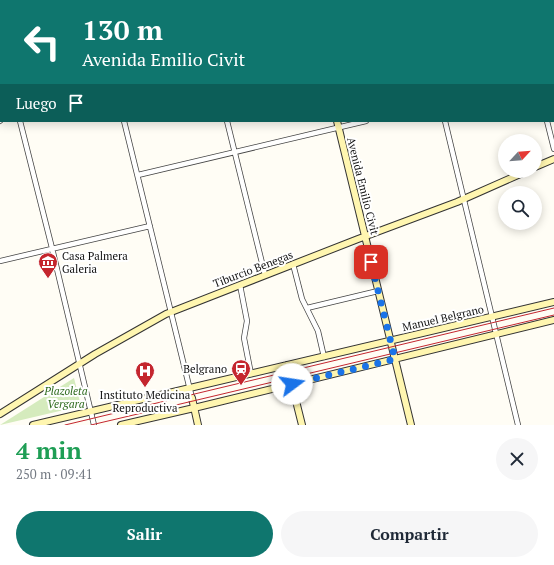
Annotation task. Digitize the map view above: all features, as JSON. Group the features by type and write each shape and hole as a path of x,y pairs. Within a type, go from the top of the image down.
{"street":[{"path":"20,122 52,248 93,423"},
{"path":"124,122 198,425"},
{"path":"227,122 265,275"},
{"path":"138,176 338,124 357,122"},
{"path":"445,122 518,425"},
{"path":"547,122 554,149"},
{"name":"Avenida Emilio Civit","path":"338,124 411,425"},
{"path":"542,165 554,159"},
{"name":"Tiburcio Benegas","path":"0,414 155,319 365,236 464,199 511,178"},
{"path":"0,261 150,226"},
{"path":"293,264 302,299 318,331 324,357"},
{"path":"240,285 247,321 244,338 251,374"},
{"path":"307,308 378,291"},
{"name":"Manuel Belgrano","path":"33,425 554,302"},
{"path":"121,425 554,320"},
{"path":"287,365 302,425"}],"green space":[{"name":"Plazoleta Vergara","path":"74,378 81,406 0,425"}],"tram line":[{"path":"65,425 554,308"},
{"path":"91,425 554,315"}],"place":[{"name":"Casa Palmera Galeria","path":"48,279"},
{"name":"Belgrano","path":"241,386"},
{"name":"Instituto Medicina Reproductiva","path":"145,388"}],"route":[{"path":"292,384 395,359 371,262"}]}
